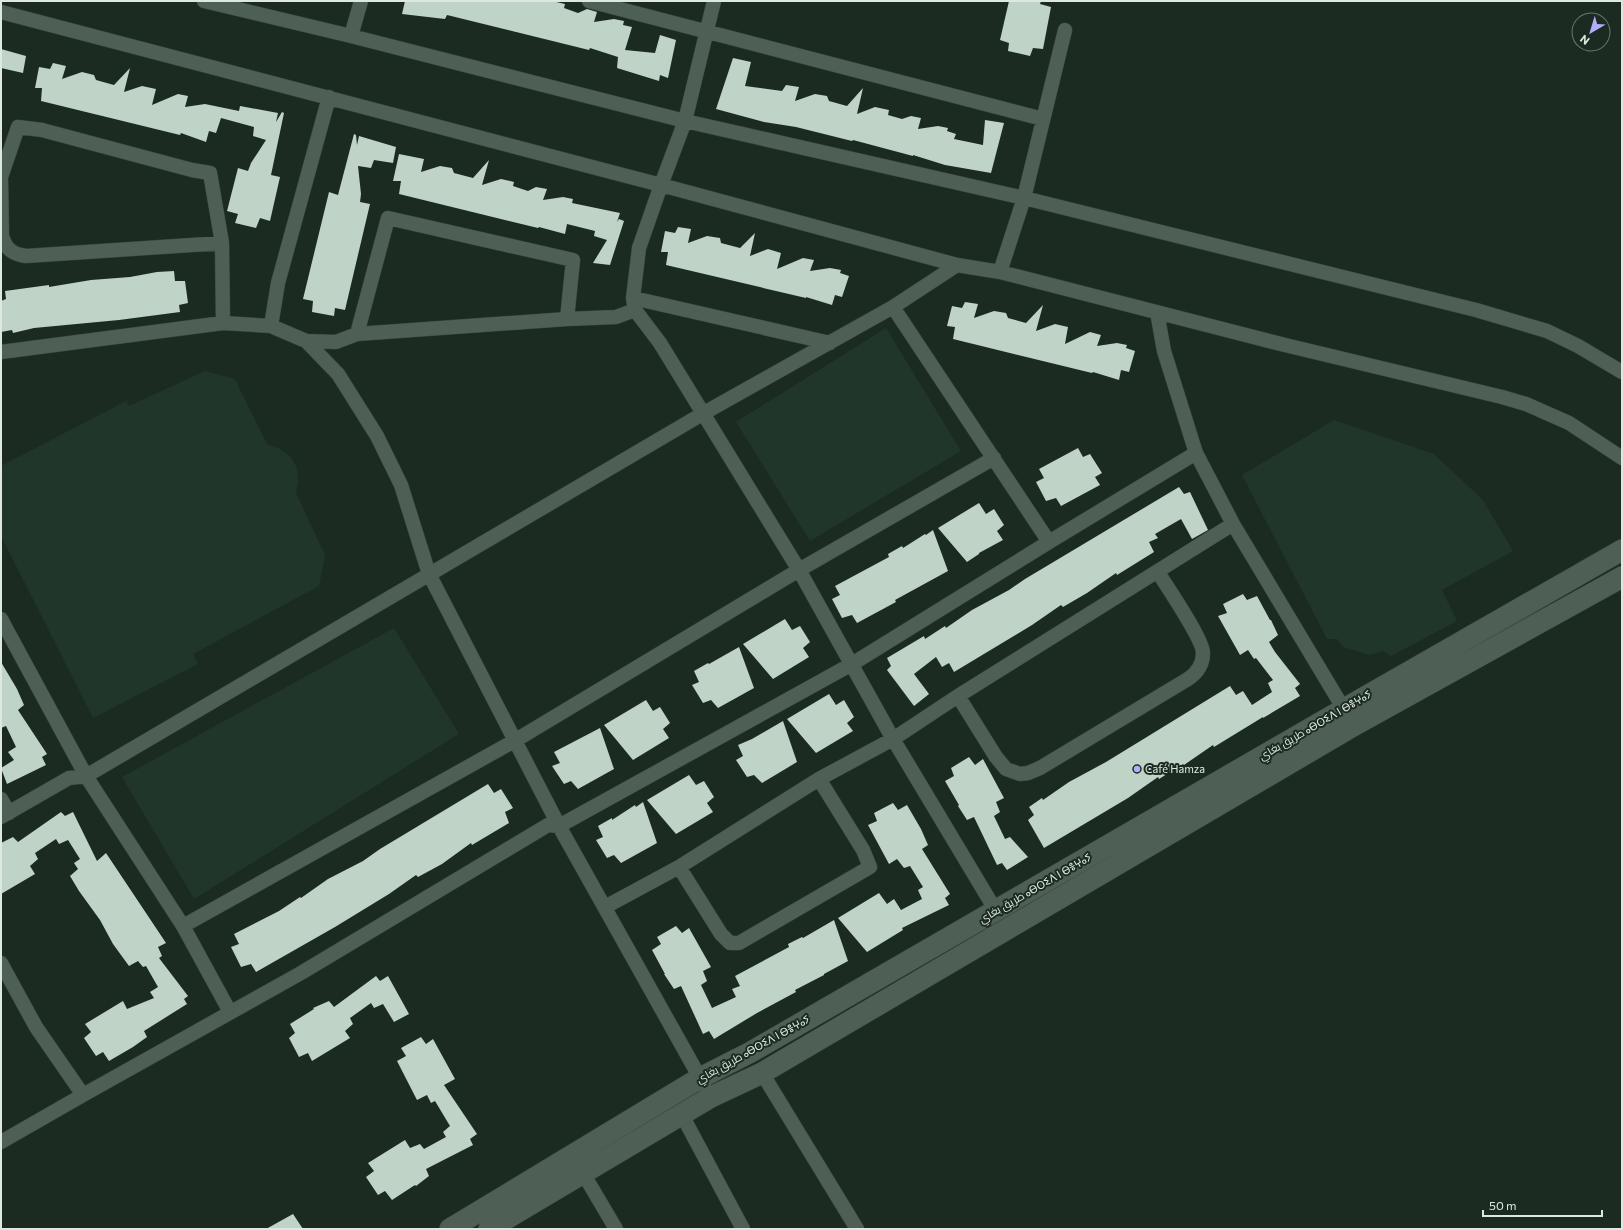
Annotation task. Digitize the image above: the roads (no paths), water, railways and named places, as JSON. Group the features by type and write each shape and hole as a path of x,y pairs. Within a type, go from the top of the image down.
{"main road":[{"name":"طريق بغاي ⴰⴱⵔⵉⴷ ⵏ ⴱⴻⵖⴰⵢ","path":"490,1229 682,1116 711,1097 762,1073 1622,550"},
{"name":"طريق بغاي ⴰⴱⵔⵉⴷ ⵏ ⴱⴻⵖⴰⵢ","path":"450,1229 700,1078 751,1052 996,911 1348,717 1622,577"}],"street":[{"path":"204,1 351,36 685,121 1024,198 1497,316 1547,331 1578,346 1622,372"},
{"path":"351,36 361,1"},
{"path":"589,1 1043,119"},
{"path":"714,1 685,121 660,185 639,248 634,304 704,413 800,570 893,738 996,911"},
{"path":"1,12 329,97 957,265 1000,272 1284,345 1502,397 1533,407 1569,423 1622,458"},
{"path":"1000,272 1024,198 1065,30"},
{"path":"271,326 278,283 329,97"},
{"path":"222,243 26,256 16,255 4,245 2,236 1,177 18,127 42,130 192,170 210,173 222,243 223,323"},
{"path":"357,334 388,218 573,260 568,319"},
{"path":"1,799 5,815 69,778 86,776 704,413 893,307 957,265"},
{"path":"1,352 223,323 271,326 306,341 336,342 357,334 616,317 634,304 830,343"},
{"path":"893,307 1049,542"},
{"path":"1157,312 1164,352 1196,453 1233,524 1348,717"},
{"path":"306,341 338,374 377,436 401,485 429,574 516,740 559,826 711,1097"},
{"path":"1,1142 301,973 548,825 559,826 852,664 1196,453"},
{"path":"183,926 516,740 800,570 994,458"},
{"path":"605,908 679,866 819,779 893,738 1233,524"},
{"path":"958,696 1001,764 1013,772 1020,774 1028,773 1040,768 1188,679 1195,674 1202,661 1202,645 1158,572"},
{"path":"1,619 86,776 183,926 230,1012"},
{"path":"679,866 721,934 730,943 739,943 870,867 863,850 819,779"},
{"path":"1,963 36,1027 83,1095"},
{"path":"762,1073 857,1229"},
{"path":"682,1116 743,1229"},
{"path":"583,1173 616,1229"}],"place":[{"name":"Café Hamza","path":"1137,769"}]}
